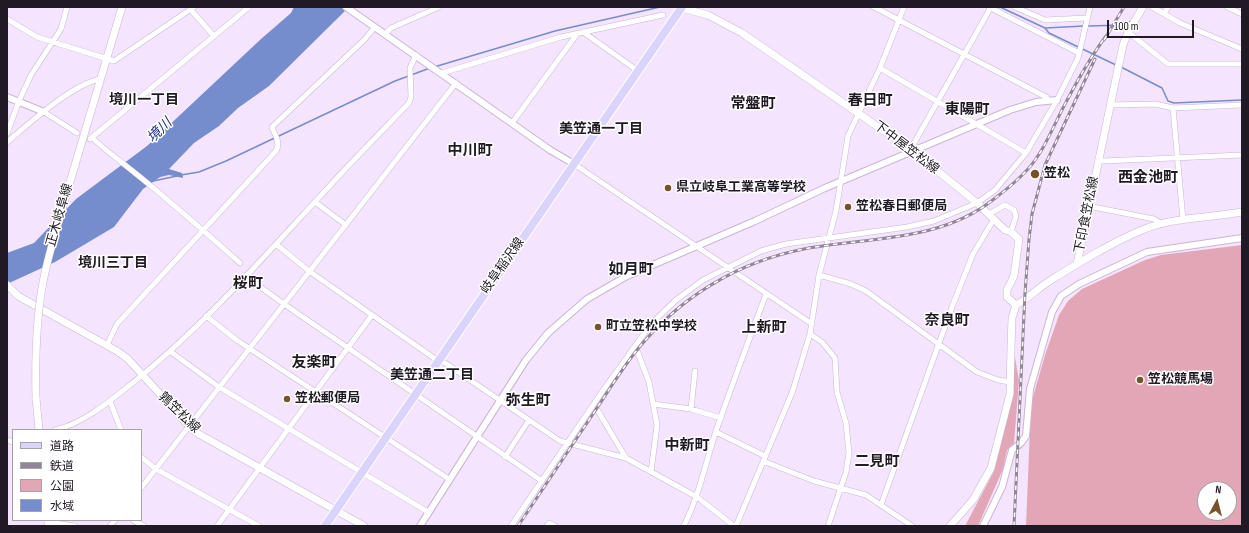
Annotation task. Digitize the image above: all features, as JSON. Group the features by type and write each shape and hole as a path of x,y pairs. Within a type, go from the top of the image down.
{"main road":[{"name":"正木岐阜線","path":"39,429 35,360 43,281 99,79 107,59 122,7"},
{"name":"岐阜稲沢線","path":"325,526 682,7"},
{"name":"下中屋笠松線","path":"682,7 704,13 742,33 913,151 977,203 1005,230 1011,232"},
{"name":"下印食笠松線","path":"1016,305 1029,298 1049,281 1077,264 1088,206 1119,66 1128,32 1143,7"},
{"path":"1077,264 1144,229 1183,220 1242,212"},
{"path":"950,526 973,500 991,468 1010,394 1012,318 1016,305 1007,297 1007,290 1014,276 1019,239 1011,232"},
{"name":"鶉笠松線","path":"7,285 18,296 107,345 128,359 197,433 364,526"}],"street":[{"path":"7,133 31,75 61,29 67,7"},
{"path":"240,263 164,196 91,139 107,124 249,7"},
{"path":"385,34 391,28 440,7"},
{"path":"874,7 1046,97 1048,100"},
{"path":"276,244 309,271 372,315 566,444 626,458 697,497 735,526 792,393 810,334 819,275 838,196 848,136 880,68 904,7"},
{"path":"913,151 913,145 990,7 1079,53"},
{"path":"1015,7 1045,20 1087,18"},
{"path":"511,526 566,444 651,324 676,300 703,280 761,251 786,244 907,227 934,221 977,203 994,190 1026,153 1057,100 1079,53 1090,7"},
{"path":"1152,7 1180,23 1242,49"},
{"path":"1164,14 1168,7"},
{"path":"1227,7 1242,14"},
{"path":"7,19 37,37 114,61 155,32 192,9 213,36"},
{"path":"348,9 441,72 550,150 574,164 726,268 812,324"},
{"path":"441,72 580,33 663,15"},
{"path":"107,345 117,324 276,151 278,141 272,127 364,40 375,27"},
{"path":"1128,32 1168,64 1242,64"},
{"path":"580,33 638,71"},
{"path":"512,123 580,33"},
{"path":"59,429 102,408 143,376 171,352 276,244 409,103 411,97 410,68 416,56"},
{"path":"880,68 1026,153"},
{"path":"7,142 66,96 99,79"},
{"path":"142,487 456,83"},
{"path":"7,97 44,112 77,133"},
{"path":"420,526 499,400 526,360 548,333 587,299 628,276 825,188 976,124 1010,110 1048,100 1057,100"},
{"path":"1110,105 1155,104 1173,108 1242,105"},
{"path":"1173,108 1183,220"},
{"path":"1098,160 1242,155"},
{"path":"315,202 346,225"},
{"path":"881,505 938,343 973,254 991,217 1005,205 1014,210 1016,216 1011,232"},
{"path":"1088,206 1154,219 1162,224"},
{"path":"984,526 1002,487 1012,450 1021,443 1026,436 1030,389 1052,312 1055,303 1061,296 1079,284 1147,252 1242,238"},
{"path":"819,275 850,284 866,292 977,372 998,380 1010,382"},
{"path":"245,276 348,349 542,481"},
{"path":"684,526 697,497 716,432 766,294"},
{"path":"217,526 372,315"},
{"path":"206,316 249,349 450,479"},
{"path":"810,334 822,342 835,358 837,392 846,423 849,454 828,526"},
{"path":"171,352 219,387 290,428 428,512"},
{"path":"638,353 649,382 657,431 651,472"},
{"path":"691,409 695,371"},
{"path":"110,401 121,429"},
{"path":"653,404 691,409 721,418"},
{"path":"598,411 626,458"},
{"path":"505,457 529,420"},
{"path":"716,432 764,459 814,481 866,495 912,526"},
{"path":"142,458 156,469 259,526"},
{"path":"135,521 144,526"},
{"path":"547,526 549,522 555,526"},
{"path":"48,523 75,526"}],"green space":[{"name":"笠松競馬場","path":"1242,245 1242,526 1026,526 1031,404 1045,355 1059,315 1068,301 1082,289 1145,260 1161,255"},
{"path":"1015,357 1019,381 1014,443 1007,450 1003,469 978,526 965,526 994,471 1013,395"}],"water":[{"path":"294,7 349,7 269,86 238,108 219,126 194,143 169,169 182,173 183,178 169,175 160,177 143,189 114,227 55,262 7,284 7,253 34,243 76,199 147,146 261,39 291,13"}],"waterway":[{"path":"434,67 555,31 660,7"},
{"path":"1000,7 1045,28 1084,26"},
{"path":"1088,26 1124,25 1131,21"},
{"path":"1045,28 1049,33 1116,65"},
{"path":"1121,67 1162,88 1168,101 1174,103 1242,100"},
{"path":"181,175 199,172 226,161 395,81 430,68"},
{"path":"153,181 177,176"}],"railway":[{"path":"1104,40 1124,7"},
{"path":"518,526 625,365 653,331 671,314 711,285 733,273 779,255 828,245 903,236 927,231 951,223 973,213 994,199 1024,173 1034,162 1044,147 1079,79 1106,36"},
{"path":"1014,526 1025,293 1032,214 1045,165 1095,59"}],"place":[{"name":"笠松","path":"1035,174"},
{"name":"県立岐阜工業高等学校","path":"668,188"},
{"name":"笠松春日郵便局","path":"848,207"},
{"name":"町立笠松中学校","path":"598,327"},
{"name":"笠松競馬場","path":"1140,380"},
{"name":"笠松郵便局","path":"287,399"}],"district":[{"name":"境川一丁目","path":"144,100"},
{"name":"春日町","path":"870,101"},
{"name":"常盤町","path":"753,104"},
{"name":"東陽町","path":"967,110"},
{"name":"美笠通一丁目","path":"601,129"},
{"name":"中川町","path":"470,151"},
{"name":"西金池町","path":"1148,178"},
{"name":"境川三丁目","path":"113,263"},
{"name":"如月町","path":"631,270"},
{"name":"桜町","path":"248,284"},
{"name":"奈良町","path":"947,321"},
{"name":"上新町","path":"764,328"},
{"name":"友楽町","path":"314,363"},
{"name":"美笠通二丁目","path":"432,375"},
{"name":"弥生町","path":"528,401"},
{"name":"中新町","path":"687,446"},
{"name":"二見町","path":"877,462"}],"water label":[{"name":"境川","path":"160,131"}]}
